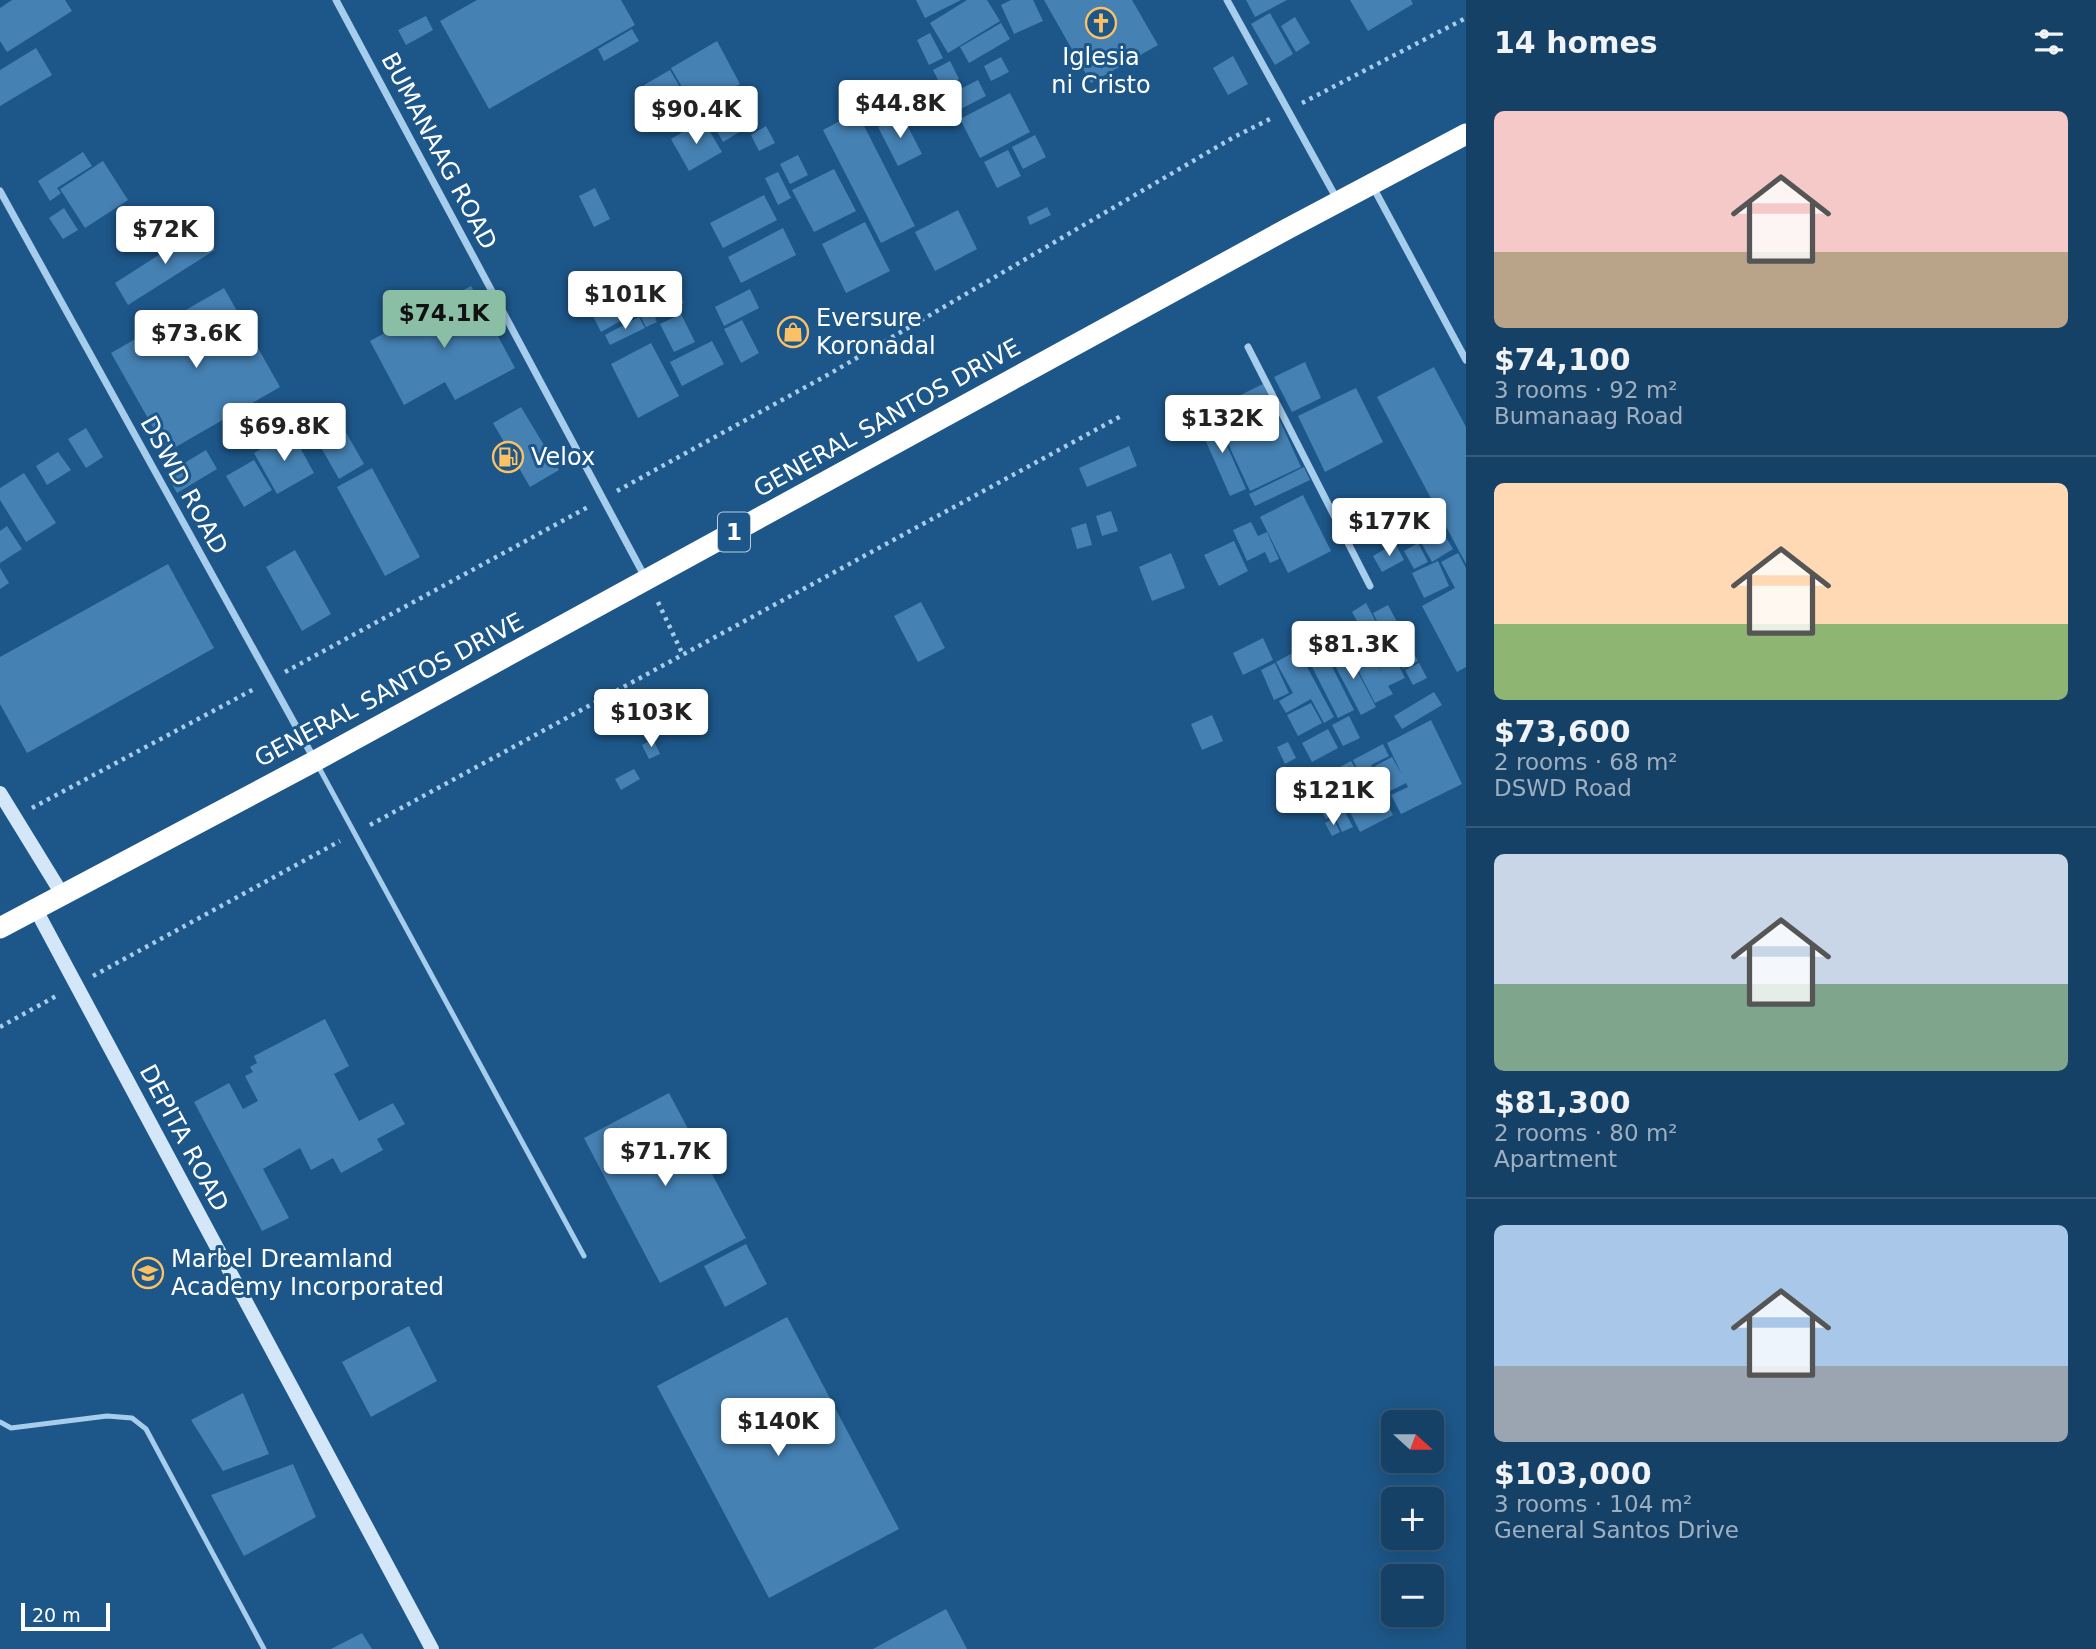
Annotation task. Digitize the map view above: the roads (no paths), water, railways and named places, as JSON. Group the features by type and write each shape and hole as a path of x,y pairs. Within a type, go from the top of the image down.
{"highway":[{"name":"GENERAL SANTOS DRIVE","path":"0,928 315,761 1466,134"}],"street":[{"name":"BUMANAAG ROAD","path":"336,0 647,579"},
{"path":"1227,0 1339,201"},
{"path":"1371,184 1466,360"},
{"name":"DSWD ROAD","path":"0,191 315,761"},
{"path":"1248,346 1370,586"},
{"path":"0,793 62,894"},
{"name":"DEPITA ROAD","path":"35,908 432,1649"}],"lane":[{"path":"315,761 584,1256"},
{"path":"0,1422 11,1428 107,1416 132,1418 146,1429 264,1649"}],"place":[{"name":"Iglesia ni Cristo","path":"1101,23"},
{"name":"Eversure Koronadal","path":"793,332"},
{"name":"Velox","path":"508,457"},
{"name":"Marbel Dreamland Academy Incorporated","path":"148,1273"}]}
